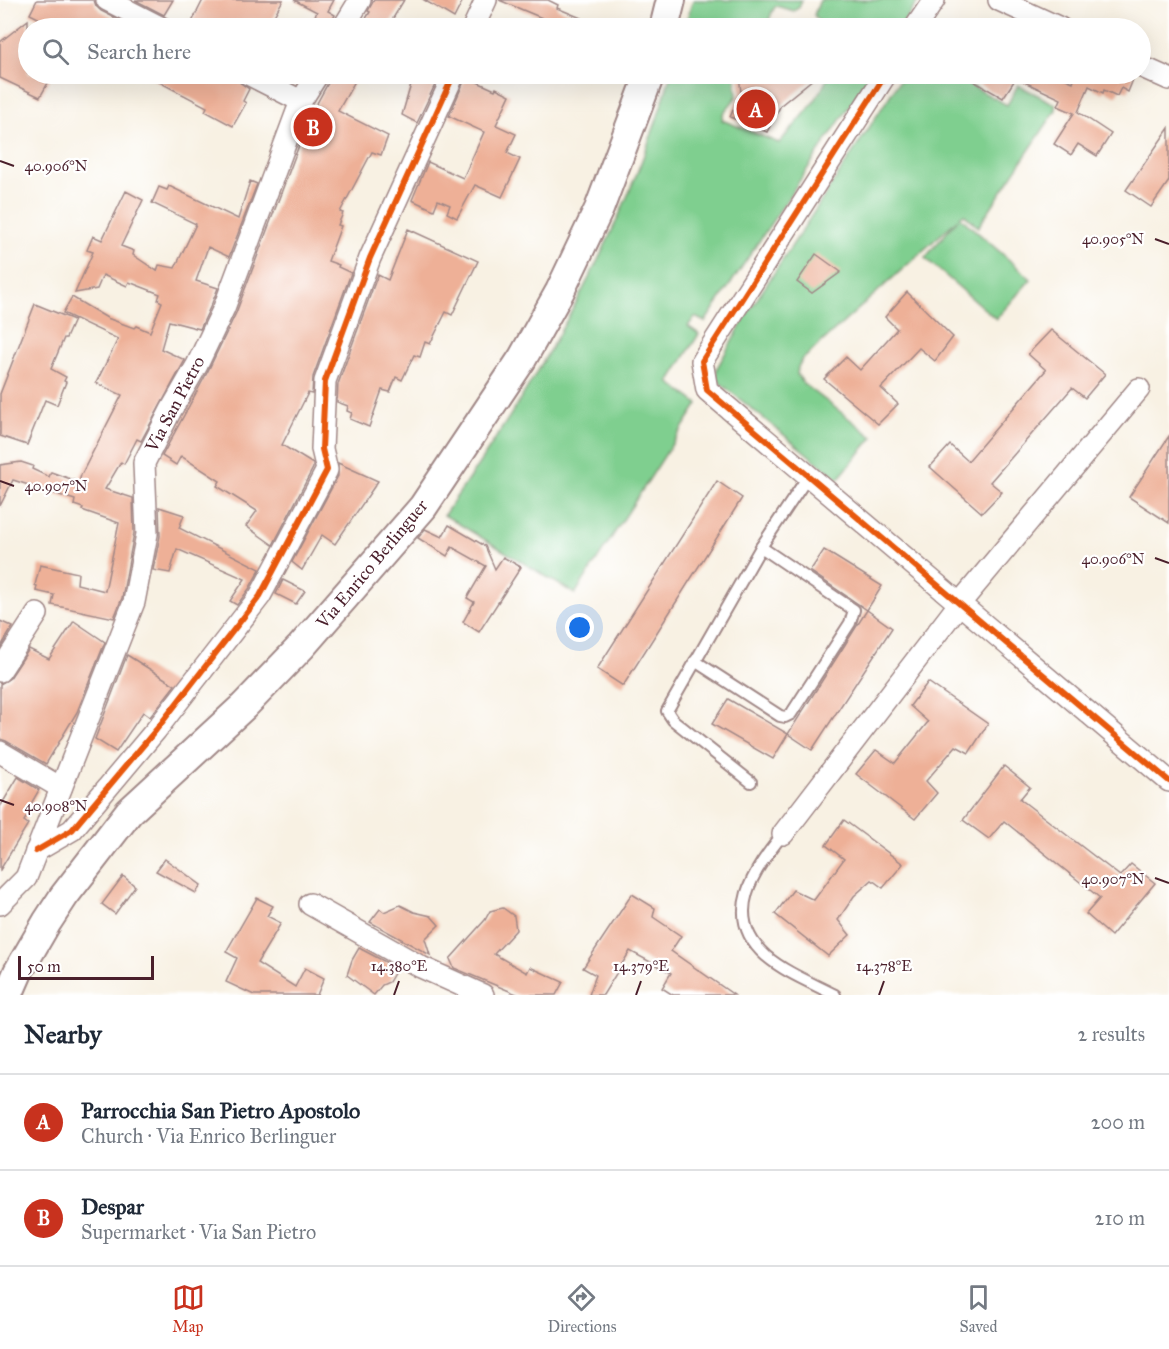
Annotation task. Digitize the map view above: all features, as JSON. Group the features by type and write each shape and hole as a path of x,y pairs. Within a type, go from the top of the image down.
{"main road":[{"path":"666,18 671,0"},
{"name":"Via Enrico Berlinguer","path":"8,995 18,972 64,896 129,812 244,706 301,647 423,507 522,359 560,291 599,209 646,84"}],"street":[{"path":"107,0 142,18"},
{"path":"349,18 360,0"},
{"path":"478,18 486,0"},
{"path":"922,18 934,0"},
{"path":"999,0 1038,18"},
{"path":"1151,71 1169,79"},
{"path":"268,84 301,101"},
{"name":"Via San Pietro","path":"0,904 26,878 134,602 147,534 144,463 197,366 224,308 301,101 312,84"},
{"path":"36,851 72,830 156,730 260,596 327,470 322,449 325,381 370,258 449,84"},
{"path":"880,84 702,361 706,390 1169,781"},
{"path":"783,834 960,603 1139,389"},
{"path":"0,671 37,614"},
{"path":"0,752 61,788"},
{"path":"310,904 421,967 483,995"}],"lane":[{"path":"751,782 673,720 667,711 761,547 808,475"},
{"path":"695,661 785,717 791,714 850,623 854,610 761,547"},
{"path":"783,834 770,849 749,883 744,905 745,921 752,938 765,955 789,972 835,995"}],"green space":[{"path":"693,0 802,0 794,11 776,6 770,18 687,18"},
{"path":"820,0 919,0 907,18 816,18 814,15"},
{"path":"668,84 736,84 737,96 723,114 722,120 779,143 814,102 824,84 864,84 705,322 695,317 688,326 699,334 669,382 698,404 575,594 444,515 513,411 576,303 630,191"},
{"path":"897,84 968,84 1007,105 1018,85 1055,104 1056,110 978,227 964,214 960,217 1031,279 996,319 925,258 958,219 802,360 797,374 803,383 873,437 838,479 720,383 716,376 717,368 746,316"}],"building":[{"path":"37,0 94,0 101,11 115,18 38,18 30,14"},
{"path":"135,0 173,0 164,15"},
{"path":"203,0 283,0 273,18 194,18"},
{"path":"294,0 334,0 328,11 335,15 333,18 314,18 317,12"},
{"path":"374,0 404,0 393,18 366,18 370,12 368,11"},
{"path":"424,0 463,0 454,18"},
{"path":"499,0 548,0 558,5 557,8 581,18 542,18"},
{"path":"18,28 18,84 47,84 40,97 0,78 0,42"},
{"path":"163,84 242,84 249,89 243,101 246,103 233,126 205,111 207,107"},
{"path":"328,84 353,84 338,111 388,136 381,155 372,152 340,212 343,213 338,225 341,226 328,261 351,273 313,377 312,394 308,393 282,445 313,464 313,468 273,545 246,526 257,511 217,486 220,481 181,456 176,465 162,456 236,313 310,116"},
{"path":"411,84 435,84 417,123 402,115"},
{"path":"463,84 482,84 510,95 496,125 516,134 507,153 520,159 502,197 475,185 457,218 447,213 450,205 438,200 434,210 412,200 428,162 463,178 484,132 449,116"},
{"path":"740,84 807,84 781,105 767,132 730,117 741,93"},
{"path":"978,84 1012,84 1003,98"},
{"path":"1029,84 1131,84 1128,92 1121,88 1117,96 1104,90 1103,93 1089,86 1078,112 1111,134 1097,156 1078,144 1071,155 1054,144 1074,113 1058,106 1061,99"},
{"path":"1169,128 1169,181 1151,207 1126,190"},
{"path":"250,181 257,184 229,257 208,247 196,281 218,288 200,329 169,321 161,349 185,360 141,441 137,439 124,464 121,462 105,489 133,498 134,533 122,598 114,618 52,605 54,595 36,591 37,586 35,585 40,565 78,573 77,584 105,591 119,523 82,510 83,508 74,505 75,500 13,480 0,506 0,465 21,462 33,466 32,469 49,477 51,472 79,482 122,395 96,383 118,339 63,313 72,297 107,318 150,332 162,302 158,300 160,294 129,282 127,286 103,275 97,289 75,293 93,252 87,250 93,236 102,240 126,191 143,200 121,246 134,251 133,255 157,271 159,265 175,268 196,224 152,203 159,187 167,190 169,186 238,219"},
{"path":"408,229 478,261 452,315 446,312 430,344 425,342 420,357 414,355 402,380 396,377 390,392 382,390 369,427 350,419 352,413 347,411 348,406 337,402 338,384 378,275 388,280"},
{"path":"816,254 841,272 812,293 797,282"},
{"path":"907,292 953,337 935,361 919,348 881,388 898,404 878,424 824,379 846,357 860,370 897,329 885,317"},
{"path":"35,304 74,320 51,369 66,377 64,381 66,382 57,405 45,400 27,445 0,436 0,394"},
{"path":"1051,330 1105,374 1085,398 1072,388 990,482 1002,492 982,513 930,467 950,445 968,461 1046,370 1028,354"},
{"path":"1169,436 1169,523 1129,497"},
{"path":"338,463 378,481 335,544 322,535 302,570 292,562 338,476"},
{"path":"717,481 742,498 623,686 597,669"},
{"path":"159,507 184,515 179,528 260,569 237,605 230,601 245,579 177,549 170,573 153,570 160,536"},
{"path":"449,525 485,546 495,569 503,557 521,567 479,632 463,622 474,602 467,598 486,566 452,547 447,556 418,538 425,529 442,537"},
{"path":"824,550 882,586 867,610 810,571"},
{"path":"283,580 305,591 296,604 276,594"},
{"path":"867,610 892,628 812,750 788,734"},
{"path":"0,621 13,627 0,648"},
{"path":"74,621 105,642 77,712 46,764 0,739 0,684 10,678 29,649 49,659"},
{"path":"127,655 175,685 150,717 143,712 116,752 95,739"},
{"path":"928,682 988,724 969,753 956,746 926,781 937,793 915,819 856,774 876,750 895,763 928,722 910,706"},
{"path":"728,699 788,734 773,759 712,724"},
{"path":"1004,766 1030,787 1020,799 1120,876 1131,864 1155,883 1111,936 1086,914 1100,898 1004,821 989,839 963,820"},
{"path":"18,777 39,790 24,821 28,824 0,870 0,807"},
{"path":"844,820 903,864 883,888 872,880 854,896 838,920 850,935 828,956 775,914 793,890 814,900 844,859 826,845"},
{"path":"165,859 201,885 196,893 156,871"},
{"path":"123,876 135,886 115,914 102,904"},
{"path":"632,894 655,908 653,917 681,936 671,951 734,995 673,995 662,988 671,973 630,951 603,995 589,995 596,975 583,968"},
{"path":"257,898 273,906 267,916 281,923 257,963 295,987 305,968 324,978 317,995 254,995 226,982 237,958 226,952"},
{"path":"400,905 414,912 431,916 439,925 425,939 430,955 370,922 380,909 384,912"},
{"path":"503,908 514,916 516,930 494,954 527,973 530,967 563,982 556,995 519,995 454,968 450,959 485,920 490,911"},
{"path":"359,948 397,968 389,982 382,985 374,995 347,975"}],"cycle path":[{"path":"36,851 72,830 156,730 260,596 327,470 322,449 325,381 370,258 449,84"},
{"path":"880,84 702,361 707,390 1169,781"}],"place":[{"name":"Parrocchia San Pietro Apostolo","path":"756,109"},
{"name":"Despar","path":"313,127"}]}
